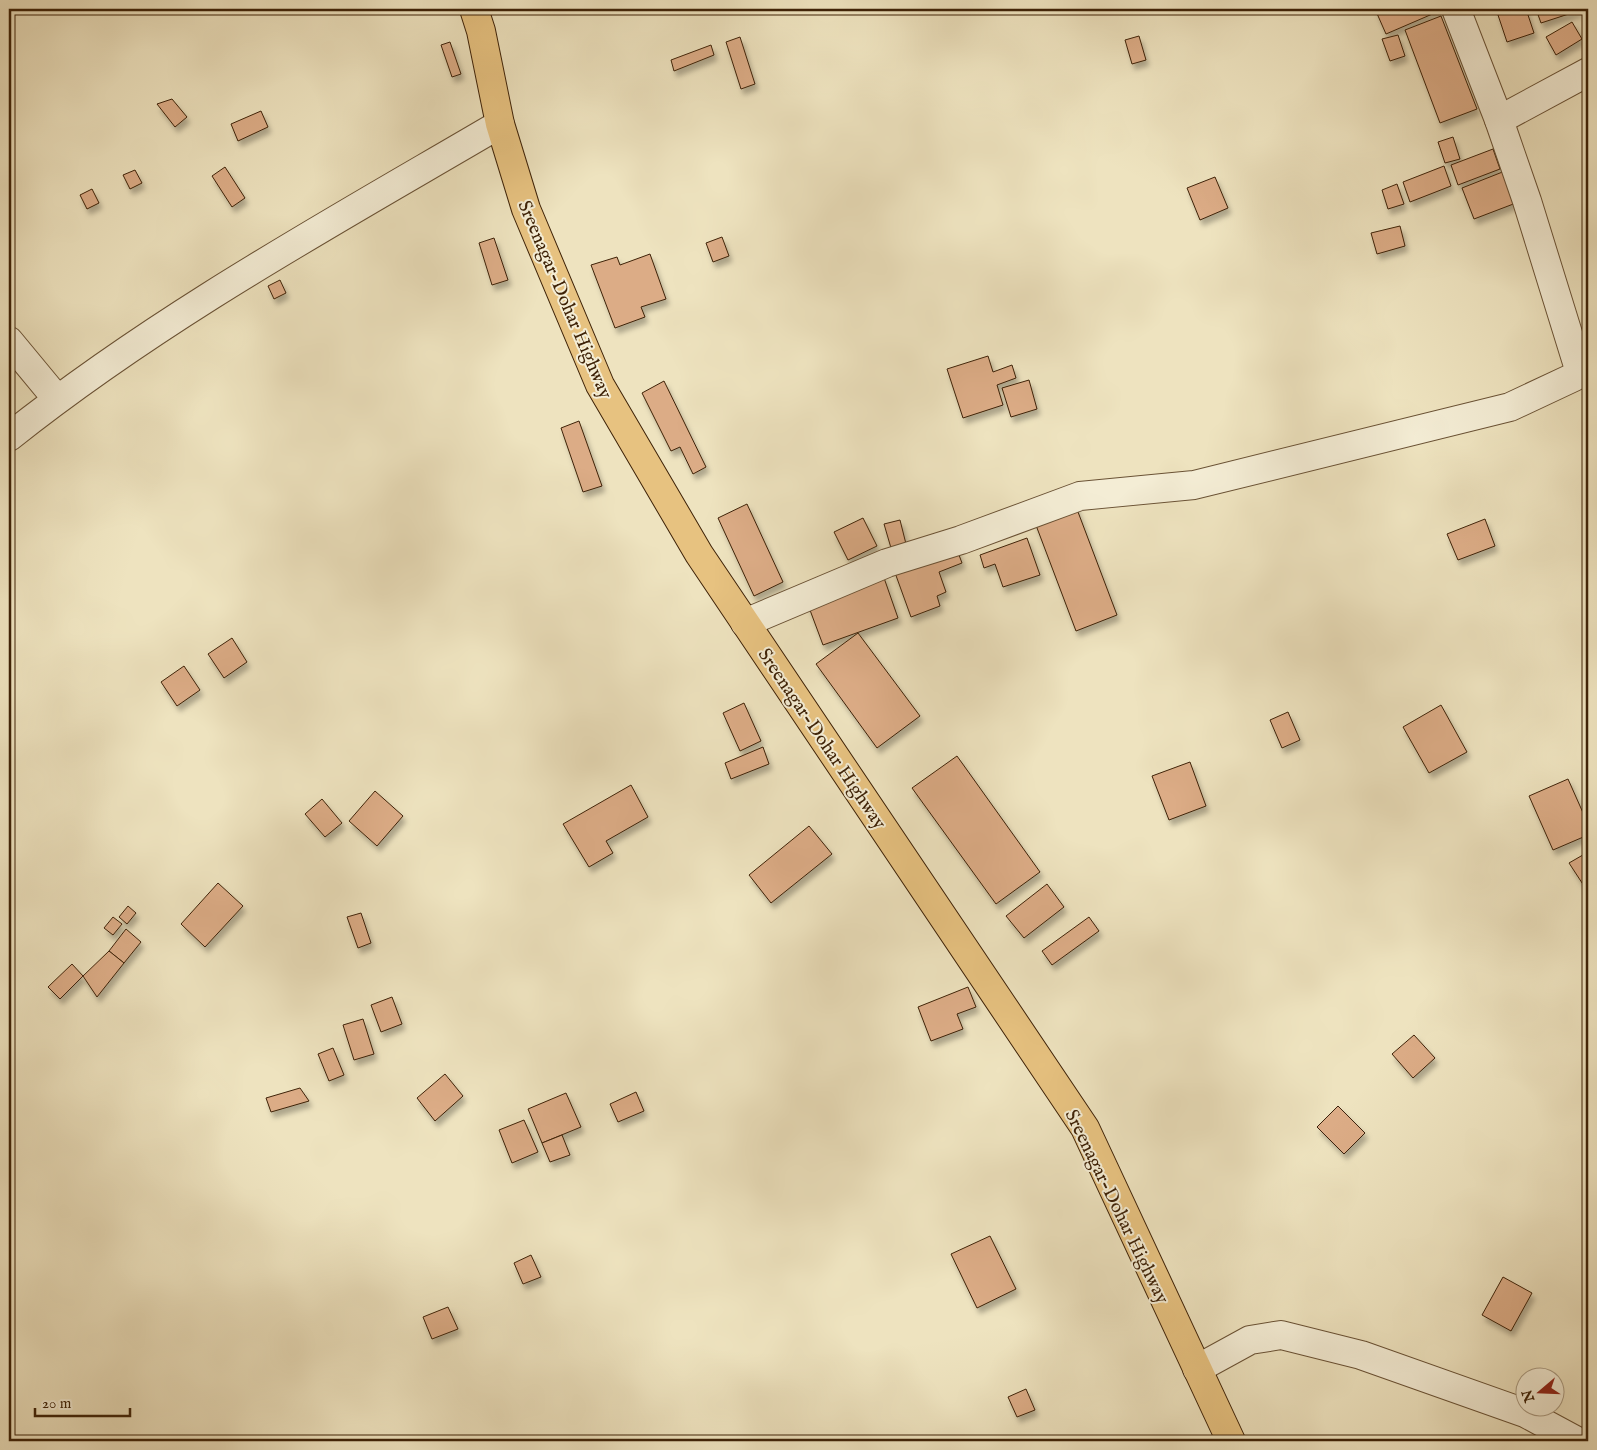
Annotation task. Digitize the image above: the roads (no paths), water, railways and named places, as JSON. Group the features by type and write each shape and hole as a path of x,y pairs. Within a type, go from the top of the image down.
{"main road":[{"name":"Sreenagar-Dohar Highway","path":"474,9 481,31 500,124 526,209 600,385 699,554 1085,1128 1231,1441"}],"street":[{"path":"745,622 887,563 961,540 1080,496 1194,485 1510,407 1583,381 1527,201 1499,120 1456,9"},
{"path":"1499,120 1588,72"},
{"path":"9,437 57,399 230,283 500,124"},
{"path":"9,341 57,399"},
{"path":"1197,1369 1250,1340 1281,1335 1361,1355 1525,1413 1577,1441"}]}
